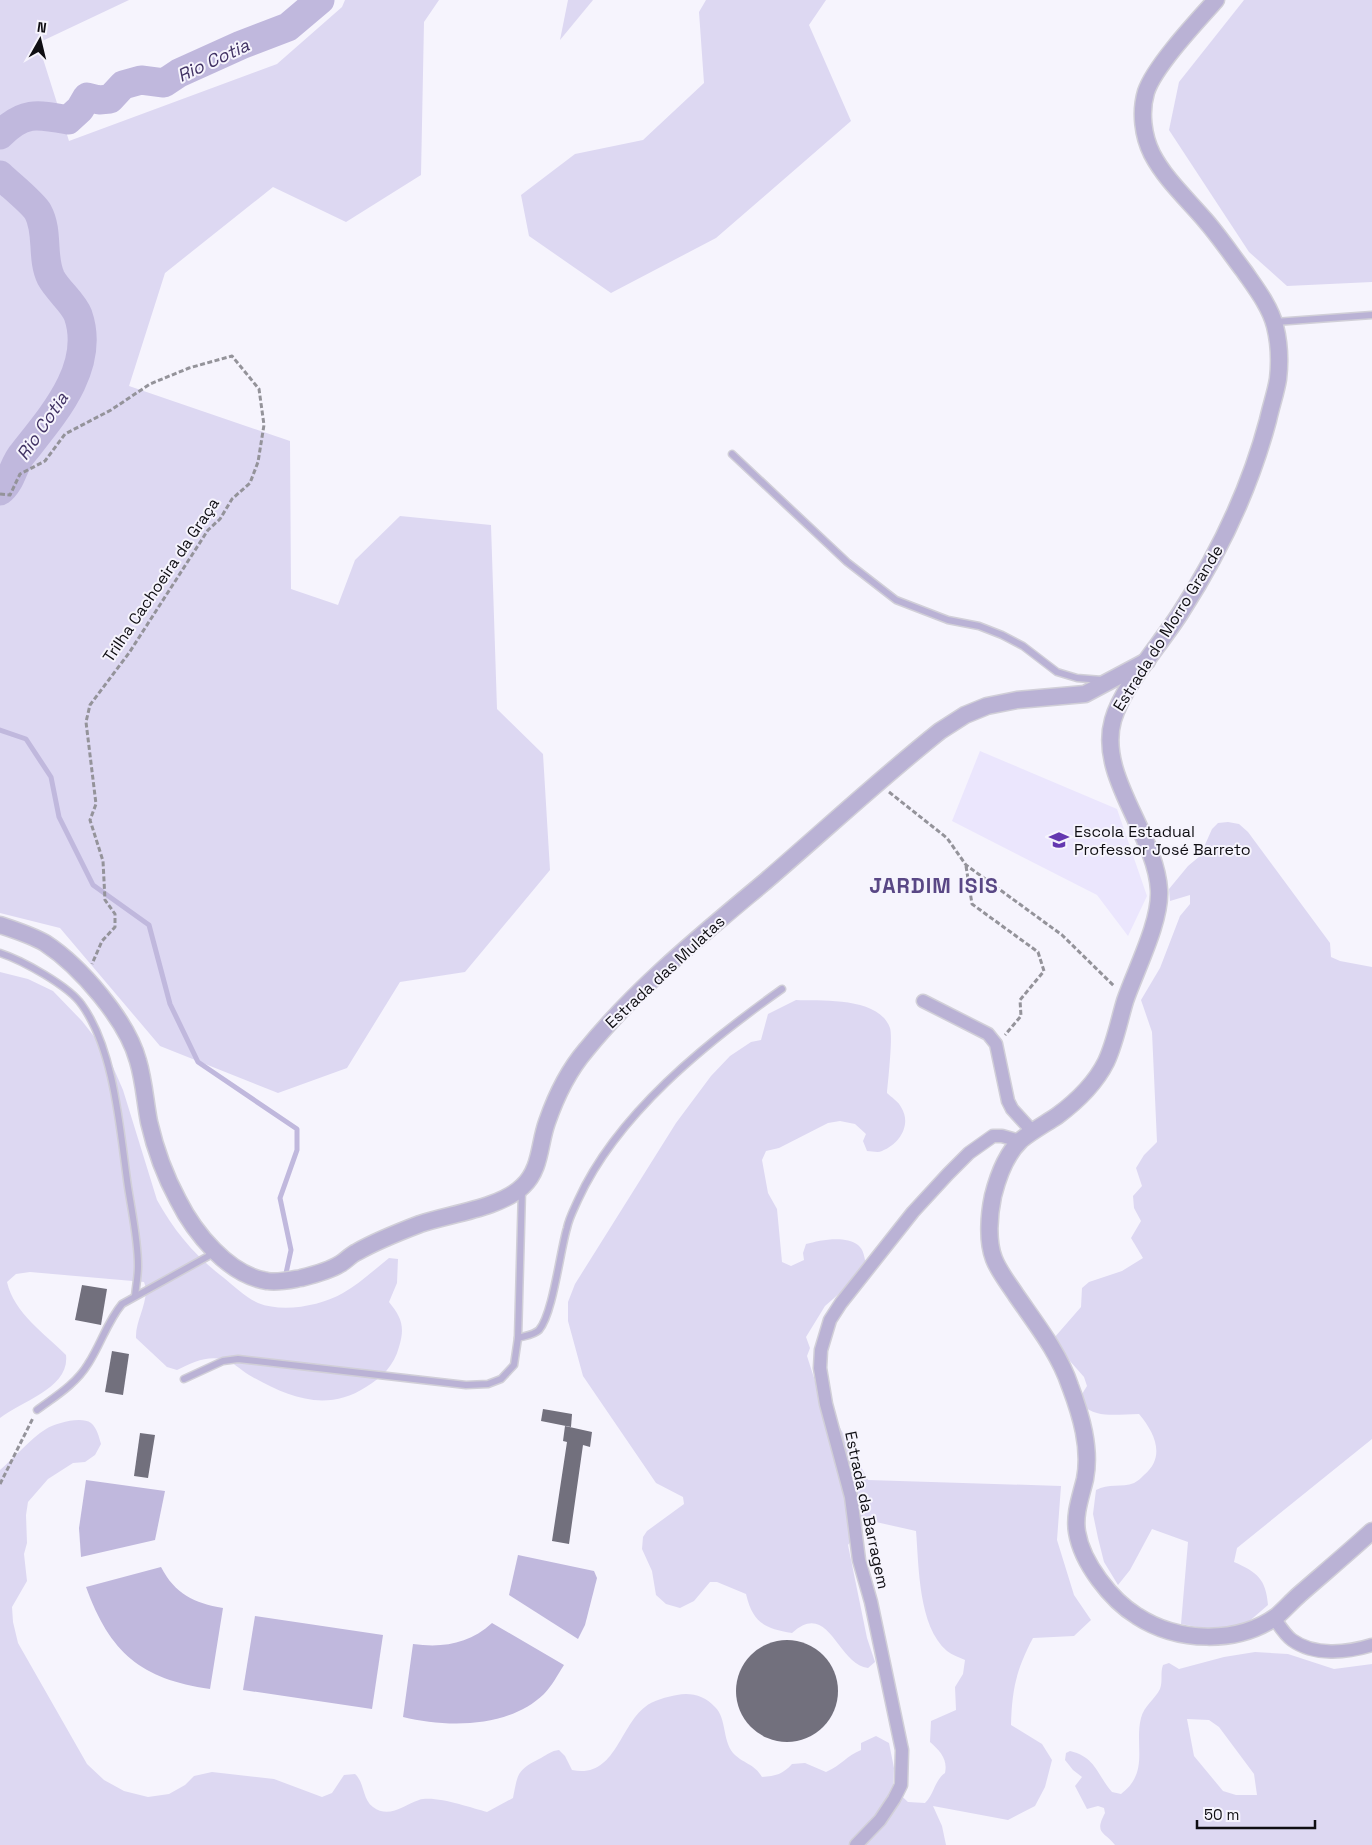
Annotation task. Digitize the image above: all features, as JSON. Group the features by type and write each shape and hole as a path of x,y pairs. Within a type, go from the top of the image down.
{"street":[{"name":"Estrada do Morro Grande","path":"1216,0 1190,29 1147,88 1142,124 1151,152 1170,180 1217,234 1250,280 1274,322 1279,354 1278,380 1259,454 1230,525 1183,610 1122,698 1114,716 1110,735 1111,755 1119,779 1153,856 1160,895 1151,928 1105,1065 1081,1097 1027,1136 1000,1173 992,1202 991,1246 994,1258 1002,1273 1059,1361 1074,1398 1086,1441 1087,1456 1077,1518 1077,1533 1083,1549 1112,1596 1140,1618 1165,1631 1181,1635 1208,1638 1240,1632 1274,1618 1372,1531"},
{"name":"Estrada das Mulatas","path":"522,1188 531,1177 539,1157 546,1125 571,1068 615,1014 715,924 914,752 965,715 988,706 1017,700 1085,694 1149,660"},
{"path":"0,925 24,933 44,943 83,976 128,1036 137,1057 150,1124 163,1165 182,1206 198,1234 215,1252 250,1276 267,1281 287,1281 310,1276 339,1265 354,1253 423,1223 450,1217 490,1203 522,1188"},
{"path":"923,1001 988,1034 996,1044 1008,1101 1027,1136"},
{"name":"Estrada da Barragem","path":"856,1845 880,1820 894,1799 901,1784 902,1750 871,1602 859,1560 851,1497 826,1404 820,1368 821,1350 830,1320 841,1303 913,1212 948,1174 969,1153 993,1136 1027,1136"},
{"path":"1274,1618 1291,1639 1308,1648 1329,1651 1358,1650 1372,1645"}],"lane":[{"path":"1274,322 1372,315"},
{"path":"732,454 847,562 896,600 948,620 979,626 1002,635 1024,646 1057,672 1077,678 1108,681"},
{"path":"0,954 11,957 47,976 82,1004 98,1032 115,1094 138,1266 135,1296"},
{"path":"518,1338 536,1332 546,1318 567,1226 579,1198 604,1152 647,1100 759,1005 782,989"},
{"path":"184,1379 223,1361 238,1359 466,1385 488,1384 501,1379 514,1365 518,1338 522,1188"},
{"path":"37,1410 75,1381 88,1364 114,1314 122,1304 215,1252"}],"path":[{"name":"Trilha Cachoeira da Graça","path":"0,494 10,495 20,474 45,461 65,434 111,410 150,384 189,368 232,356 259,389 264,425 258,462 250,483 232,499 220,519 208,530 129,652 90,706 86,722 96,804 90,820 103,861 106,900 115,914 115,927 102,941 95,960 83,976"},
{"path":"879,784 947,838 966,865 1062,935 1126,999"},
{"path":"966,865 972,904 1038,952 1044,970 1020,1000 1021,1016 996,1044"},
{"path":"0,1484 37,1410"}],"shaded area":[{"path":"0,0 129,0 38,43 69,141 277,64 342,7 345,0 439,0 424,22 421,175 346,222 273,187 165,273 129,386 290,441 291,589 338,605 355,560 400,516 491,525 497,709 543,754 550,870 465,972 400,982 347,1068 278,1093 160,1046 60,928 0,913"},
{"path":"568,0 593,0 560,40"},
{"path":"706,0 826,0 809,25 851,121 716,238 611,293 529,236 521,195 575,154 643,140 704,83 699,12"},
{"path":"1244,0 1372,0 1372,282 1287,286 1249,252 1169,130 1179,82"},
{"name":"Escola Estadual Professor José Barreto","path":"980,751 1117,809 1147,896 1128,936 1097,895 952,821"},
{"path":"1218,823 1239,824 1248,832 1330,943 1331,957 1340,961 1372,967 1372,1439 1237,1548 1234,1562 1249,1569 1259,1578 1265,1589 1268,1605 1246,1624 1218,1631 1181,1624 1188,1542 1152,1529 1130,1570 1118,1585 1104,1562 1093,1514 1096,1490 1134,1483 1138,1480 1151,1468 1155,1461 1156,1445 1150,1429 1139,1414 1102,1414 1082,1405 1082,1394 1087,1386 1084,1377 1054,1343 1054,1338 1081,1307 1082,1288 1089,1282 1122,1271 1143,1258 1131,1238 1141,1221 1134,1208 1133,1196 1142,1186 1136,1168 1144,1155 1157,1142 1152,1032 1141,1000 1160,968 1180,916 1190,904 1190,895 1170,901 1169,889 1188,866 1200,856 1212,829"},
{"path":"0,972 28,979 53,991 82,1021 107,1053 123,1090 157,1200 178,1233 195,1252 245,1295 258,1303 268,1306 290,1308 313,1305 334,1298 349,1289 389,1258 398,1259 397,1283 389,1302 397,1313 401,1323 402,1334 397,1354 391,1365 382,1375 351,1395 321,1400 307,1399 278,1390 223,1359 205,1359 177,1370 167,1367 136,1338 136,1331 146,1295 144,1282 30,1272 16,1274 7,1282 11,1293 23,1313 66,1355 65,1366 53,1385 0,1418"},
{"path":"796,1000 849,1003 863,1006 884,1018 891,1033 887,1093 897,1101 904,1113 905,1127 899,1138 894,1144 880,1152 867,1151 863,1141 866,1134 855,1124 840,1121 828,1123 779,1148 766,1151 762,1160 768,1193 777,1209 782,1262 791,1266 804,1260 803,1253 806,1244 825,1240 840,1239 853,1242 860,1247 864,1254 866,1264 849,1285 825,1306 806,1337 810,1348 807,1356 815,1381 868,1480 1061,1486 1057,1540 1074,1595 1091,1620 1074,1636 1033,1638 1019,1670 1012,1701 1011,1725 1042,1744 1052,1760 1045,1787 1035,1806 1008,1820 933,1806 942,1826 946,1845 0,1845 0,1470 28,1443 46,1429 75,1420 91,1423 96,1430 101,1444 95,1455 85,1462 73,1463 48,1479 28,1502 26,1515 27,1543 24,1554 27,1581 12,1607 13,1622 18,1643 87,1764 104,1780 124,1791 148,1797 169,1794 185,1785 194,1776 212,1772 274,1779 322,1797 332,1793 344,1775 355,1774 369,1804 385,1812 396,1810 419,1800 434,1799 487,1812 513,1798 520,1773 533,1762 559,1750 565,1756 572,1770 586,1771 598,1767 615,1749 636,1716 645,1707 660,1699 687,1694 698,1696 715,1707 721,1717 727,1742 733,1753 756,1769 762,1777 779,1774 792,1764 805,1763 826,1772 861,1750 861,1743 876,1736 889,1743 894,1768 893,1788 908,1802 925,1803 941,1776 945,1773 946,1768 944,1759 930,1742 931,1721 956,1710 955,1687 963,1674 965,1660 947,1651 937,1640 930,1627 919,1578 916,1531 867,1520 848,1545 867,1638 875,1662 868,1668 857,1664 824,1628 815,1624 805,1625 792,1633 774,1629 761,1623 752,1612 746,1594 717,1582 710,1582 694,1601 680,1608 666,1604 656,1595 652,1571 642,1549 643,1537 647,1531 684,1504 683,1497 656,1483 583,1376 568,1321 568,1302 575,1284 676,1123 711,1076 730,1056 751,1042 761,1040 768,1014"},
{"path":"86,1480 165,1491 155,1540 81,1557 79,1528"},
{"path":"518,1555 594,1571 597,1578 585,1625 578,1639 509,1595"},
{"path":"161,1567 166,1576 186,1596 223,1608 210,1689 165,1678 147,1670 131,1659 118,1646 106,1629 95,1610 86,1587"},
{"path":"255,1616 383,1635 372,1709 243,1690"},
{"path":"492,1623 564,1665 544,1694 530,1705 496,1719 458,1724 421,1721 403,1717 413,1644 445,1645 455,1643 474,1636"},
{"path":"1255,1652 1288,1654 1334,1669 1372,1664 1372,1845 1115,1845 1102,1832 1100,1825 1105,1813 1104,1808 1098,1806 1087,1809 1075,1786 1082,1777 1065,1760 1066,1753 1070,1751 1079,1754 1091,1762 1112,1792 1121,1794 1130,1786 1138,1768 1141,1718 1160,1689 1163,1665 1169,1663 1179,1669 1224,1657","holes":["1187,1719 1209,1720 1219,1727 1254,1774 1257,1795 1236,1795 1223,1791 1194,1756"]}],"building":[{"path":"82,1285 107,1289 101,1325 75,1320"},
{"path":"112,1351 129,1354 123,1395 105,1392"},
{"path":"543,1409 572,1414 571,1427 541,1421"},
{"path":"565,1426 592,1432 590,1447 583,1445 569,1544 552,1541 567,1442 563,1441"},
{"path":"140,1433 155,1435 148,1478 134,1476"},
{"path":"787,1640 807,1644 823,1655 834,1671 838,1691 834,1711 823,1727 807,1738 787,1742 767,1738 751,1727 740,1711 736,1691 740,1671 751,1655 767,1644"}],"waterway":[{"name":"Rio Cotia","path":"0,135 16,122 31,116 48,116 68,120 80,109 87,97 99,100 110,99 123,85 141,80 164,83 179,73 241,45 288,27 320,0"},
{"name":"Rio Cotia","path":"0,175 38,212 43,228 48,270 54,283 76,310 82,334 81,353 68,389 47,423 20,457 7,483 0,491"},
{"path":"0,730 26,739 51,777 59,817 93,885 149,925 170,1004 198,1062 297,1129 297,1150 280,1198 291,1250 285,1278"}],"place":[{"name":"Escola Estadual Professor José Barreto","path":"1059,840"}],"district":[{"name":"JARDIM ISIS","path":"934,885"}]}
